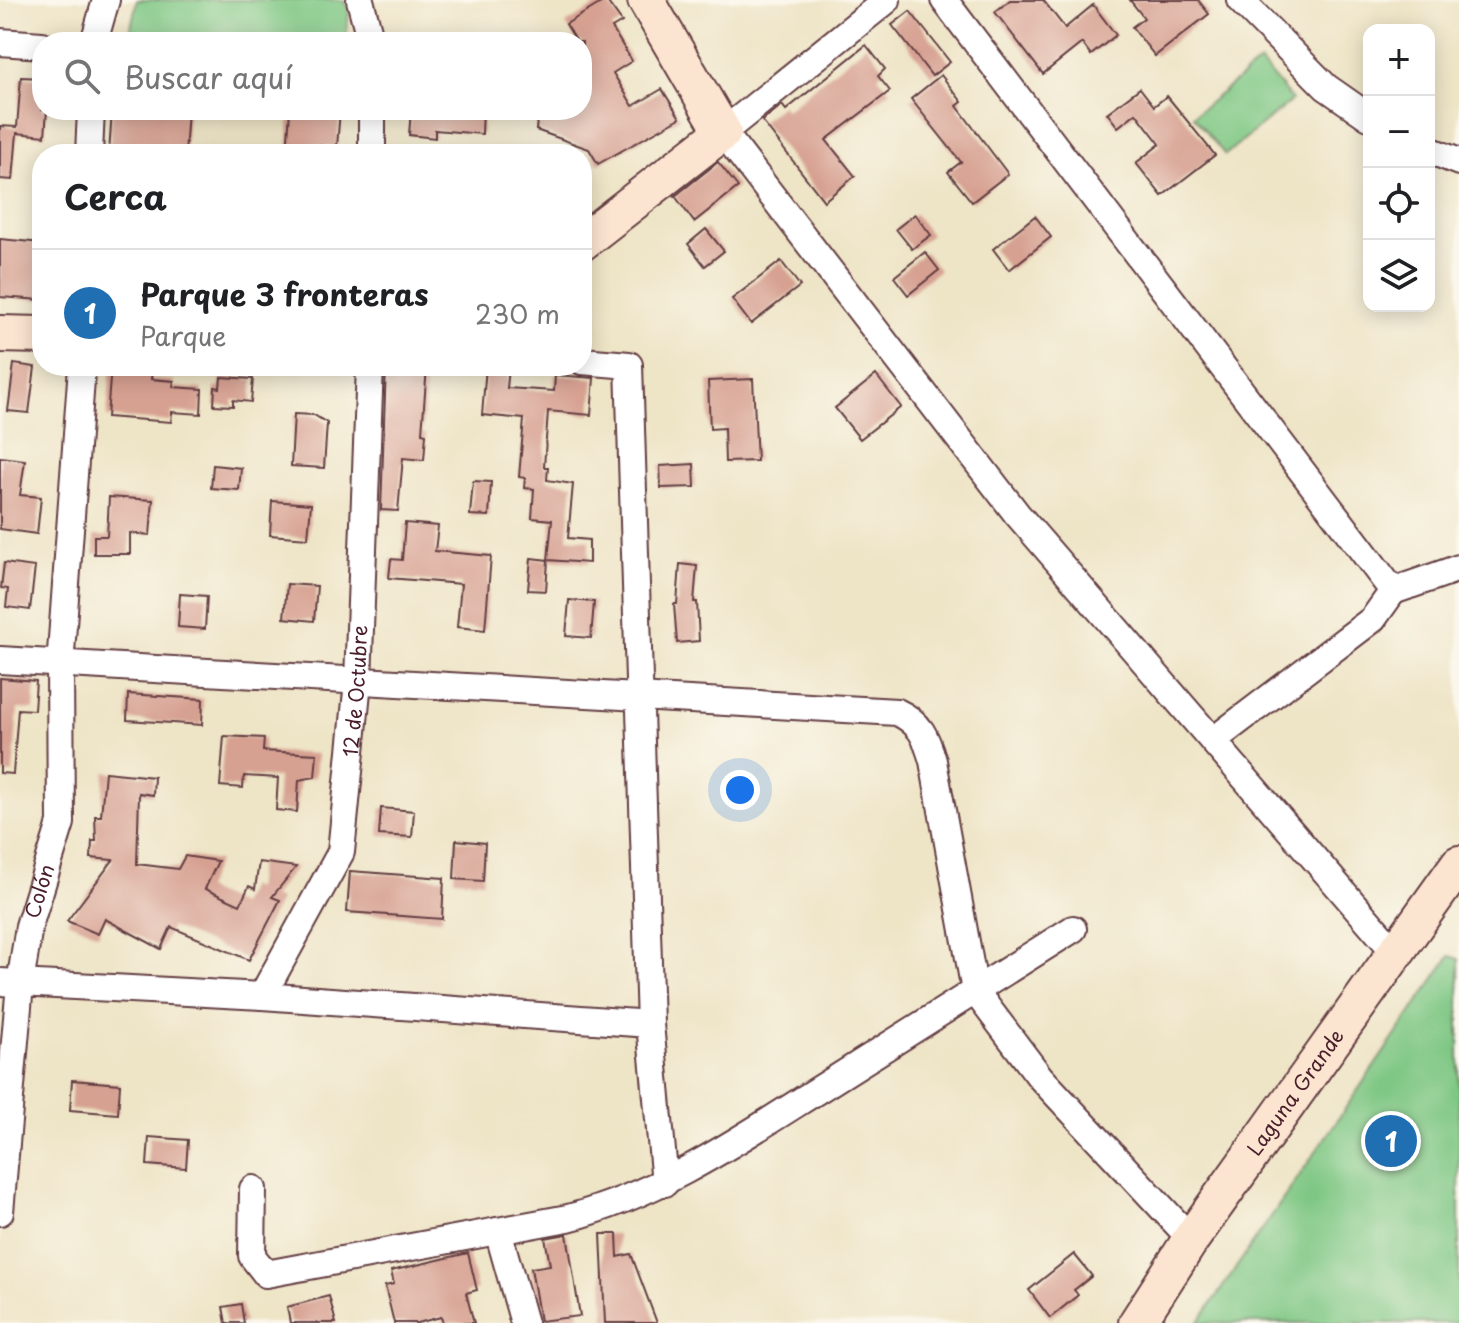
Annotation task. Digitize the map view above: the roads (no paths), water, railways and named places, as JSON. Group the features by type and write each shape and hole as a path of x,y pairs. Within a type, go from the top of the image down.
{"main road":[{"path":"592,234 723,132 646,0"},
{"path":"0,334 32,335"},
{"name":"Laguna Grande","path":"1137,1323 1191,1239 1459,864"}],"street":[{"path":"97,32 106,0"},
{"path":"360,0 368,32"},
{"path":"887,0 723,132 1017,514 1215,739 1394,951"},
{"path":"944,0 1393,591"},
{"path":"1240,0 1326,87 1363,113"},
{"path":"0,42 32,44"},
{"path":"89,144 91,120"},
{"path":"372,120 372,144"},
{"path":"1435,152 1459,162"},
{"path":"592,362 629,365 650,1024 665,1183"},
{"name":"Colón","path":"0,1212 10,983 61,823 60,666 81,376"},
{"name":"12 de Octubre","path":"262,996 341,852 358,681 370,376"},
{"path":"1215,739 1362,629 1393,591 1459,568"},
{"path":"0,660 60,666 897,712 913,719 925,734 933,761 975,991 1040,1077 1191,1239"},
{"path":"253,1189 252,1256 266,1274 498,1231 616,1205 665,1183 1073,929"},
{"path":"10,983 262,996 650,1024"},
{"path":"498,1231 524,1323"}],"place":[{"name":"Parque 3 fronteras","path":"1391,1141"}]}
